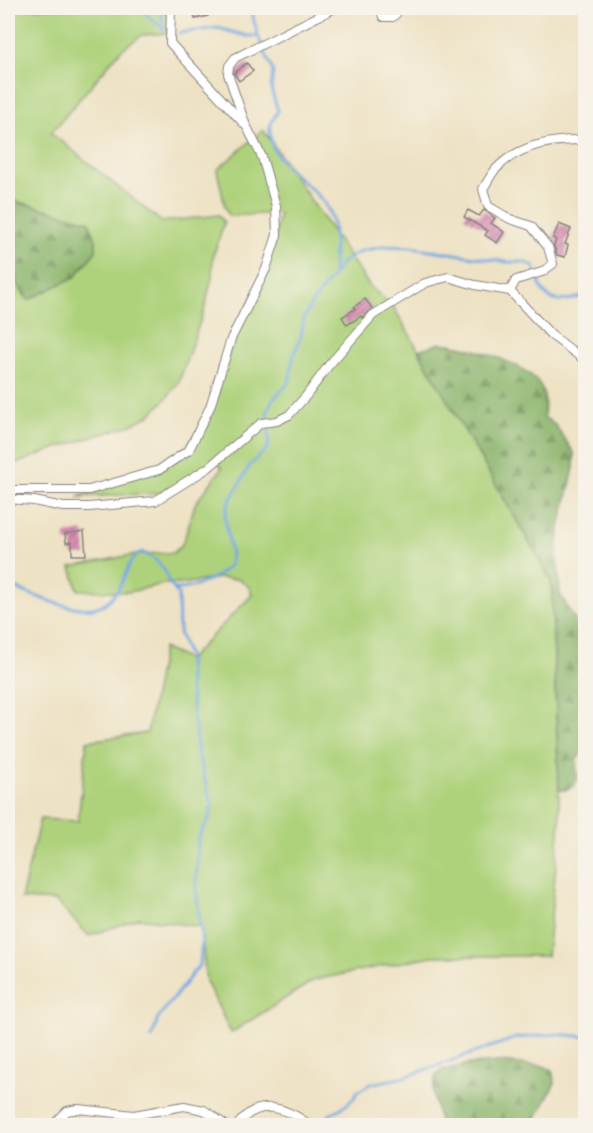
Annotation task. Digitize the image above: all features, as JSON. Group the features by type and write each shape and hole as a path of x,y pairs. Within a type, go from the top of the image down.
{"street":[{"path":"171,8 170,44 246,127"},
{"path":"8,492 15,490 88,490 159,470 189,450 210,407 231,339 266,269 276,235 276,206 262,157 246,127 232,89 228,74 229,66 234,58 334,8"},
{"path":"380,8 383,17 393,17 402,8"},
{"path":"510,291 516,280 542,272 553,264 548,247 531,226 510,219 488,206 483,189 496,168 523,149 558,140 585,140"},
{"path":"8,499 63,507 155,501 207,468 261,423 273,422 289,415 373,315 425,283 448,277 475,285 510,291 551,336 585,361"},
{"path":"52,1125 67,1111 78,1109 134,1115 184,1106 204,1110 227,1125"},
{"path":"237,1125 249,1114 269,1107 285,1110 310,1125"}],"green space":[{"path":"8,8 158,8 169,14 168,33 142,35 121,50 51,133 162,222 219,215 224,223 213,256 212,277 205,307 179,382 165,400 150,415 131,425 54,449 8,467 8,261 28,299 75,277 96,251 96,241 89,221 8,199"},
{"path":"263,130 370,287 393,306 551,580 560,823 547,956 432,956 314,980 231,1033 206,981 201,927 139,918 89,936 56,901 21,899 40,819 78,821 87,741 147,733 163,648 188,660 252,595 250,588 239,579 220,578 163,584 129,592 78,590 71,567 137,554 173,553 181,546 195,504 222,468 217,461 166,493 78,497 166,466 180,455 203,425 231,348 274,243 279,213 229,216 217,170"},
{"path":"8,199 89,221 96,241 96,251 75,277 28,300 20,289 10,265 7,239"},
{"path":"441,343 465,347 492,356 529,374 542,389 545,403 544,417 556,426 574,453 574,468 559,531 557,557 560,594 585,638 586,748 576,760 577,777 574,786 565,790 559,790 551,580 418,350"},
{"path":"499,1062 543,1066 552,1070 555,1083 533,1125 440,1125 433,1093 436,1075 442,1070 471,1064"}],"building":[{"path":"193,8 206,8 208,16 195,19"},
{"path":"247,63 253,71 239,81 234,73"},
{"path":"468,210 479,216 484,210 495,218 491,223 504,232 497,243 485,235 488,231 464,217"},
{"path":"559,224 571,229 565,244 568,245 565,257 557,255 554,246 556,239 553,238"},
{"path":"365,299 372,308 362,318 361,316 347,325 342,317"},
{"path":"84,531 86,555 72,555 72,542 66,543 65,534"}],"waterway":[{"path":"140,8 164,30"},
{"path":"161,8 163,28"},
{"path":"254,8 253,17 258,36 273,71 271,89 278,111 270,127 271,141 284,164 315,192 330,213 334,235 333,274"},
{"path":"179,33 218,28 247,36 258,36"},
{"path":"175,589 189,588 204,582 230,565 231,555 225,517 228,504 250,465 267,449 269,442 267,413 272,400 289,383 304,318 312,303 344,261 361,251 387,246 411,247 507,262 525,262 534,267 542,289 551,298 562,301 586,295"},
{"path":"8,585 40,598 77,608 97,607 115,594 132,561 142,552 157,561 178,595 179,632 188,656 198,756 212,804 210,816 198,839 196,888 202,941 200,964 162,1013 152,1038"},
{"path":"319,1126 332,1113 354,1098 357,1092 370,1084 405,1077 516,1038 557,1034 586,1037"}]}
